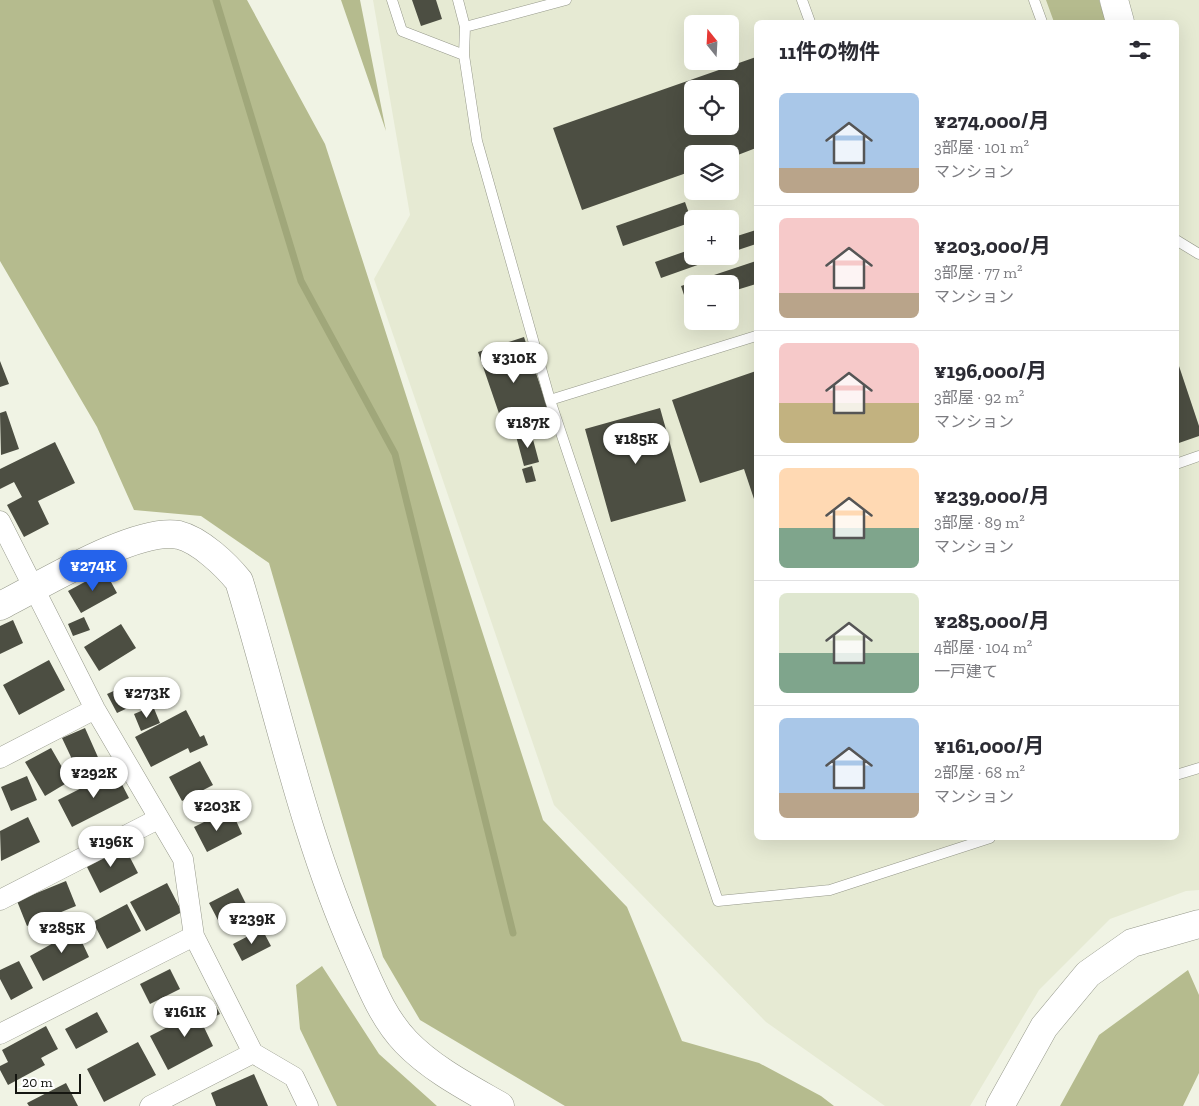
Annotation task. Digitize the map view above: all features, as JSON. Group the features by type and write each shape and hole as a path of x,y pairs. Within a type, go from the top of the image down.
{"street":[{"path":"1114,0 1119,20"},
{"path":"0,521 95,709 158,819 184,860 194,936 253,1054 294,1077 308,1106"},
{"path":"0,606 119,545 151,534 180,535 204,548 227,565 239,581 304,812 338,910 379,1005 406,1042 448,1076 500,1106"},
{"path":"0,758 95,709"},
{"path":"0,900 158,819"},
{"path":"1000,1106 1044,1027 1088,974 1132,943 1199,924"},
{"path":"0,1034 194,936"},
{"path":"150,1106 253,1054"}],"lane":[{"path":"392,0 402,31 464,56"},
{"path":"458,0 465,27 464,56 477,141 550,400 718,900 830,890 984,840"},
{"path":"465,27 566,0"},
{"path":"802,0 809,20"},
{"path":"1034,0 1041,20"},
{"path":"1179,242 1199,254"},
{"path":"550,400 754,337"},
{"path":"1179,463 1199,456"},
{"path":"1179,774 1199,768"}],"shaded area":[{"path":"373,0 1199,0 1199,890 1186,891 1110,919 1039,990 970,1106 885,1106 766,1022 554,805 374,279 410,215"}],"green space":[{"path":"0,0 247,0 325,144 543,820 627,907 682,1041 759,1063 821,1096 834,1106 565,1106 420,1020 383,957 269,563 201,516 134,510 97,427 0,261"},
{"path":"341,0 360,0 386,131"},
{"path":"1046,0 1099,0 1105,20 1053,20"},
{"path":"322,966 379,1054 437,1106 337,1106 300,1029 296,985"},
{"path":"1188,970 1199,995 1199,1073 1183,1106 1060,1106 1099,1035"}],"building":[{"path":"412,0 436,0 442,19 421,26"},
{"path":"754,58 754,149 739,155 739,145 684,145 684,174 582,210 553,128 684,82 684,135 739,135 739,80 690,80 719,70 739,70 739,63"},
{"path":"685,202 688,210 684,210 684,225 623,246 616,226"},
{"path":"754,231 754,245 739,250 739,235"},
{"path":"684,252 684,265 698,265 661,278 655,262"},
{"path":"754,262 754,285 739,289 739,275 714,275"},
{"path":"524,337 550,415 505,431 478,352"},
{"path":"0,361 9,384 0,387"},
{"path":"1179,366 1199,426 1199,436 1179,443"},
{"path":"754,372 754,499 744,469 700,483 672,400"},
{"path":"660,408 686,501 611,522 585,429"},
{"path":"6,411 19,449 1,455 0,413"},
{"path":"531,432 539,462 524,466 516,436"},
{"path":"55,442 75,483 38,501 49,524 24,537 7,505 22,497 14,482 0,489 0,469"},
{"path":"532,466 536,481 526,483 522,469"},
{"path":"105,571 117,593 81,613 68,591"},
{"path":"84,617 90,630 73,636 68,624"},
{"path":"13,620 23,643 0,654 0,626"},
{"path":"121,624 136,648 99,671 84,647"},
{"path":"49,660 65,690 19,715 3,685"},
{"path":"138,680 147,699 117,713 107,694"},
{"path":"153,706 160,723 141,731 134,714"},
{"path":"186,710 200,737 204,735 208,745 190,753 188,748 151,767 135,737"},
{"path":"85,728 101,764 79,774 62,738"},
{"path":"51,748 70,781 45,796 25,762"},
{"path":"200,761 213,785 182,801 169,777"},
{"path":"115,771 129,798 72,827 58,800"},
{"path":"27,776 37,800 11,811 1,787"},
{"path":"216,816 220,824 234,816 242,834 207,852 194,827"},
{"path":"28,817 40,842 1,861 0,831"},
{"path":"123,844 138,873 100,893 85,863"},
{"path":"66,881 76,906 27,926 17,901"},
{"path":"167,883 182,912 146,931 130,902"},
{"path":"238,888 247,906 219,922 209,903"},
{"path":"127,904 141,931 107,949 93,922"},
{"path":"89,923 94,933 81,940 89,957 43,981 30,956"},
{"path":"262,929 271,946 242,961 233,944"},
{"path":"19,961 33,988 11,1000 0,979 0,970"},
{"path":"170,969 180,989 150,1004 140,984"},
{"path":"214,1003 220,1014 202,1023 213,1046 168,1070 150,1036"},
{"path":"97,1012 108,1032 76,1049 65,1029"},
{"path":"46,1026 58,1049 41,1058 45,1065 8,1085 0,1070 0,1066 8,1062 2,1050"},
{"path":"138,1042 156,1075 104,1102 87,1069"},
{"path":"254,1074 268,1106 216,1106 211,1093"},
{"path":"66,1083 78,1106 29,1106 27,1103"}],"waterway":[{"path":"216,0 301,281 395,454 513,933"}]}
